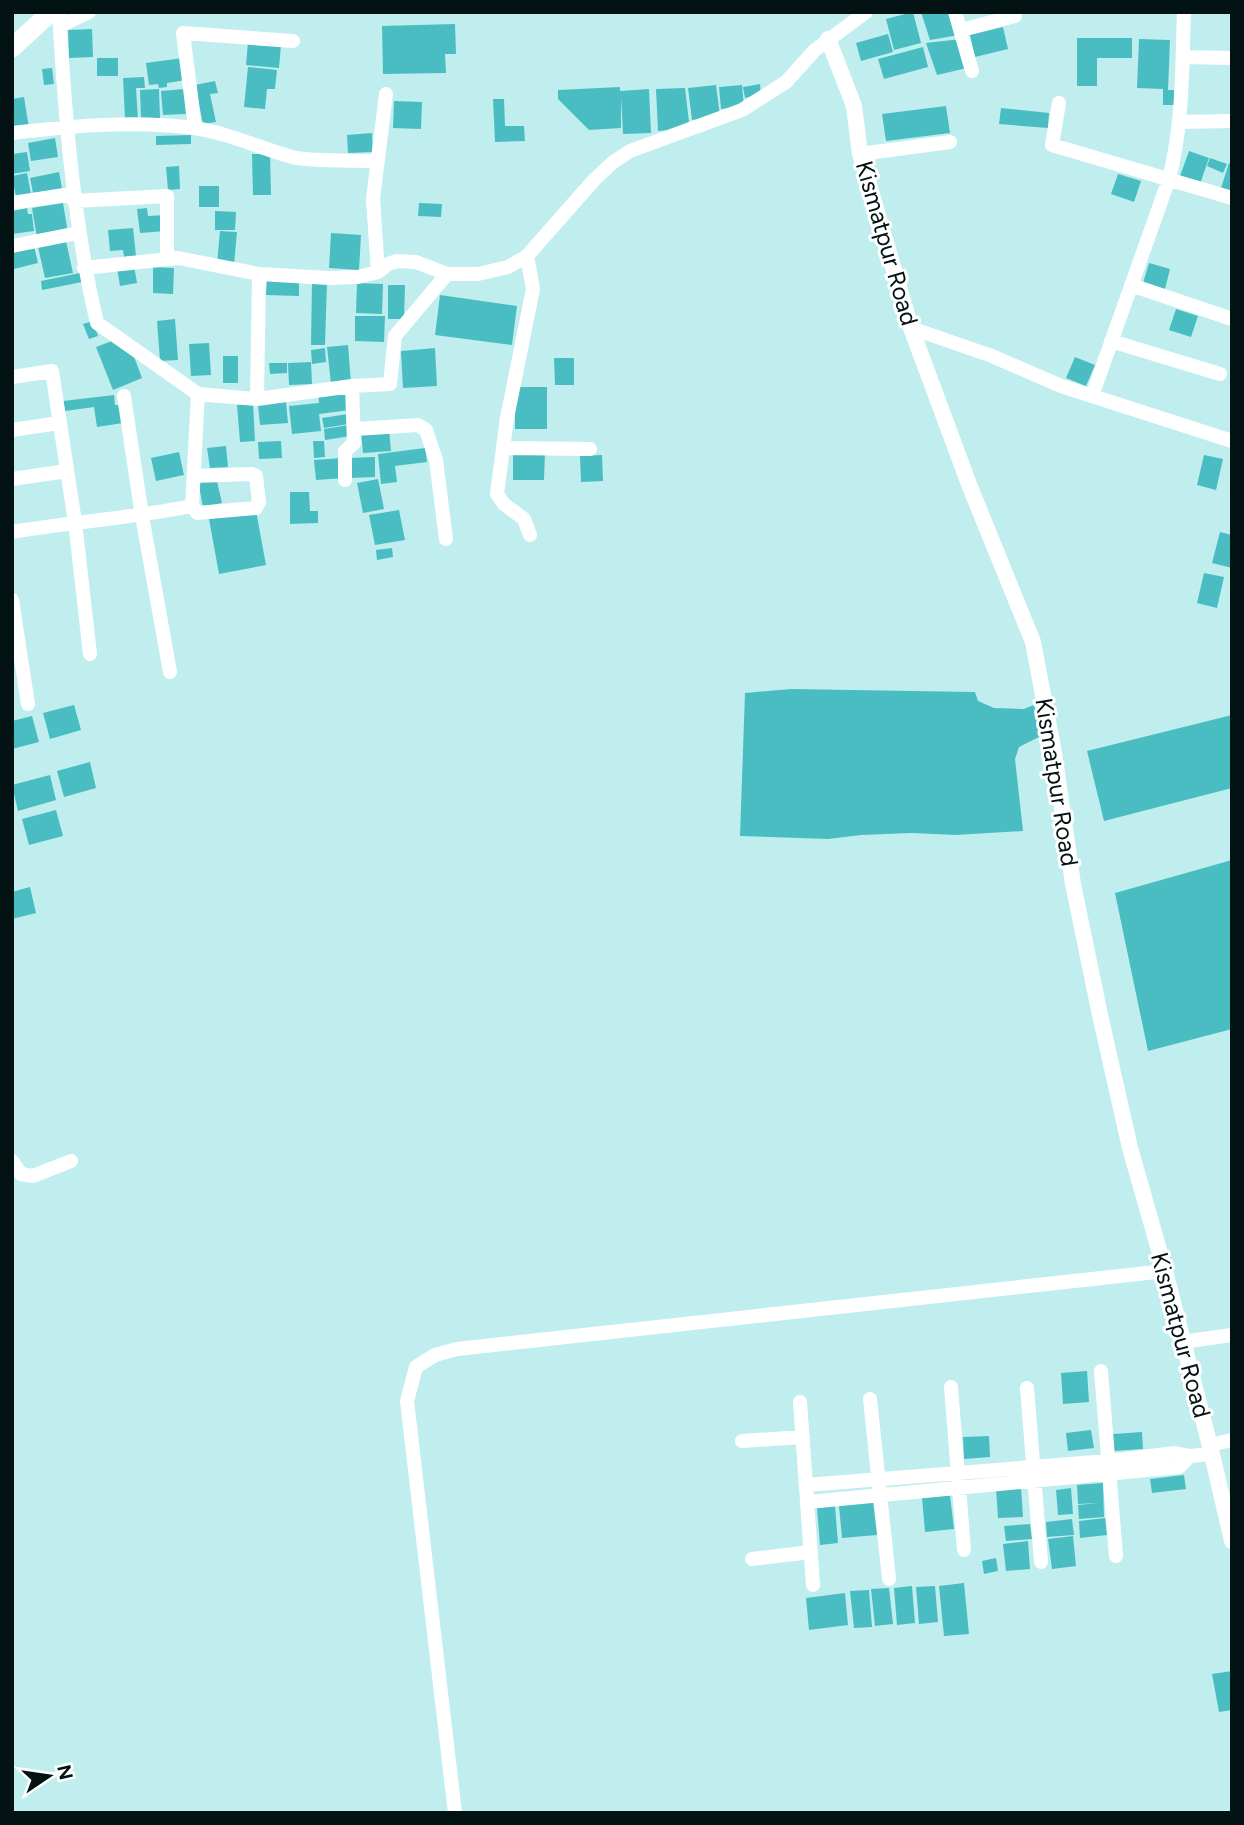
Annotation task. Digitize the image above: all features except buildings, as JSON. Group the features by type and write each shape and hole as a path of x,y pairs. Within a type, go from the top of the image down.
{"main road":[{"path":"12,48 56,17"}],"street":[{"path":"89,12 56,17 78,233 97,323 198,394 257,399 352,386 390,384 395,336 447,274"},
{"path":"84,268 178,258 259,274 329,278 358,277 378,272 397,261 416,262 447,274 478,274 508,267 527,256 612,163 630,151 742,110 786,82 828,39 866,12"},
{"path":"955,12 972,71"},
{"path":"1092,396 1169,179 1181,122 1184,12"},
{"path":"961,30 1015,16"},
{"path":"195,128 183,33 293,41"},
{"name":"Kismatpur Road","path":"828,39 854,106 860,154 911,328 970,487 1033,642 1054,753 1073,884 1100,1015 1130,1148 1165,1271 1232,1541"},
{"path":"1183,57 1232,58"},
{"path":"378,272 373,199 386,94"},
{"path":"1059,103 1052,145 1232,198"},
{"path":"1181,122 1232,121"},
{"path":"12,133 66,127 150,124 195,128 236,137 294,158 378,161"},
{"path":"860,154 950,142"},
{"path":"12,203 74,198 167,196 167,259"},
{"path":"12,246 78,233"},
{"path":"527,256 533,289 497,494 504,504 524,519 530,535"},
{"path":"257,399 259,274"},
{"path":"1131,285 1232,318"},
{"path":"911,328 992,356 1061,386 1232,441"},
{"path":"1111,341 1220,374"},
{"path":"12,377 52,371 75,522 90,654"},
{"path":"345,480 345,450 354,443 352,386"},
{"path":"194,476 252,474 256,476 259,502 256,508 197,513 192,506 198,394"},
{"path":"124,396 170,673"},
{"path":"12,430 59,423"},
{"path":"355,429 418,425 426,430 436,460 446,539"},
{"path":"503,448 590,449"},
{"path":"12,479 67,471"},
{"path":"12,532 75,522 142,516 192,506"},
{"path":"12,600 28,704"},
{"path":"12,1161 22,1174 33,1176 71,1161"},
{"path":"454,1813 407,1401 416,1367 435,1355 457,1349 1165,1271"},
{"path":"1181,1342 1232,1335"},
{"path":"1101,1371 1116,1556"},
{"path":"951,1387 964,1550"},
{"path":"1027,1388 1041,1562"},
{"path":"870,1399 889,1579"},
{"path":"800,1402 813,1585"},
{"path":"742,1441 803,1437"},
{"path":"806,1485 879,1478 958,1479 1108,1467 1175,1453 1191,1456 1232,1440"},
{"path":"808,1502 881,1494 958,1479"},
{"path":"752,1559 811,1552"}]}
